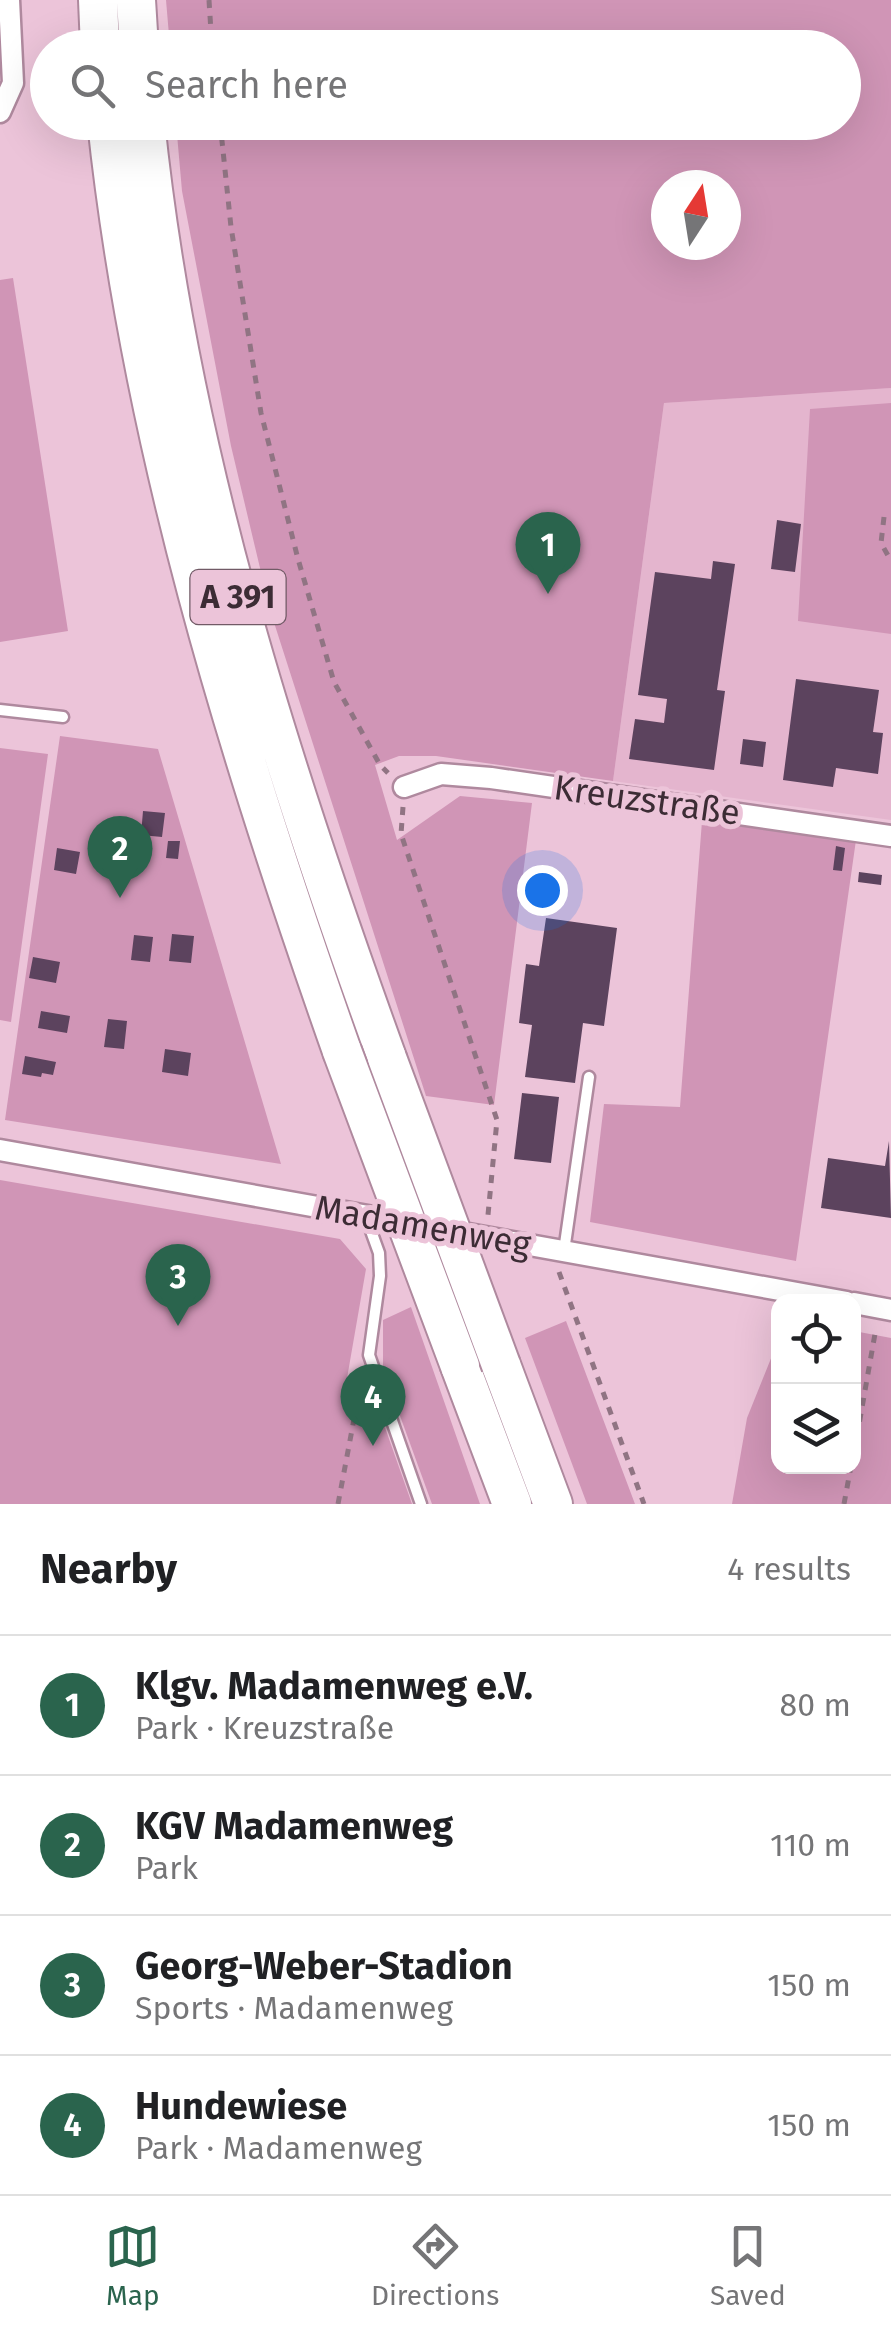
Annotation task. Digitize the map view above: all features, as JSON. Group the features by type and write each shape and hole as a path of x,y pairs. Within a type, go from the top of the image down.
{"highway":[{"path":"98,0 99,30"},
{"path":"136,0 138,30"},
{"name":"A 391","path":"109,140 137,336 182,535 218,668 274,852 342,1052 512,1504"},
{"name":"A 391","path":"148,140 175,325 212,501 259,678 386,1058 553,1504"}],"street":[{"path":"0,112 13,83 10,0"},
{"name":"Kreuzstraße","path":"404,787 441,774 491,778 891,836"},
{"name":"Madamenweg","path":"0,1150 805,1294"},
{"name":"Madamenweg","path":"861,1304 891,1310"}],"lane":[{"path":"0,710 62,717"},
{"path":"560,1250 588,1077"},
{"path":"365,1216 380,1264 368,1355 421,1504"}],"path":[{"path":"209,0 211,30"},
{"path":"222,140 260,413 298,560 334,682 380,765 404,787 401,834 497,1120 486,1238"},
{"path":"884,517 881,543 891,560"},
{"path":"560,1250 560,1283 644,1504"},
{"path":"861,1414 875,1335"},
{"path":"338,1504 359,1387"},
{"path":"844,1504 850,1474"}],"shaded area":[{"path":"166,0 891,0 891,388 664,403 613,781 436,756 399,756 375,765 397,840 460,796 532,803 494,1105 426,1096 270,610 231,446 182,191 178,140 861,140 861,30 169,30"},
{"path":"13,278 68,631 0,642 0,280"},
{"path":"891,388 891,820 613,781 664,403"},
{"path":"891,403 891,634 798,621 810,409"},
{"path":"60,736 158,749 281,1164 5,1120"},
{"path":"0,748 48,754 11,1022 0,1020"},
{"path":"702,821 856,840 796,1261 590,1222 604,1104 680,1107"},
{"path":"0,1180 340,1239 366,1269 346,1384 365,1388 370,1385 412,1504 0,1504"},
{"path":"411,1307 480,1504 432,1504 383,1369 383,1320"},
{"path":"566,1321 635,1504 587,1504 525,1338"},
{"path":"861,1332 891,1338 891,1504 732,1504 747,1418 771,1358 771,1474 861,1474"}],"building":[{"path":"777,520 801,524 795,572 771,569"},
{"path":"713,561 735,564 717,690 725,691 714,770 629,759 635,719 664,723 667,699 638,695 655,572 711,579"},
{"path":"796,679 879,690 873,732 883,733 878,774 836,768 833,787 783,780"},
{"path":"743,739 766,742 763,767 740,764"},
{"path":"143,811 165,813 162,837 141,835"},
{"path":"168,841 180,841 178,859 166,858"},
{"path":"836,846 845,848 842,871 833,870"},
{"path":"57,848 80,852 76,874 54,870"},
{"path":"859,872 882,875 881,885 858,882"},
{"path":"546,918 617,928 604,1026 583,1023 575,1083 525,1077 532,1025 519,1023 526,964 539,966"},
{"path":"172,934 194,936 191,963 169,961"},
{"path":"134,935 153,937 150,962 131,960"},
{"path":"33,957 60,962 56,983 29,978"},
{"path":"41,1011 70,1016 67,1033 38,1028"},
{"path":"108,1019 127,1021 124,1049 104,1047"},
{"path":"165,1049 191,1053 188,1076 162,1072"},
{"path":"25,1056 56,1062 53,1075 22,1074"},
{"path":"522,1093 559,1097 551,1163 514,1159"},
{"path":"889,1141 891,1218 821,1208 828,1158 885,1166"}],"place":[{"name":"Klgv. Madamenweg e.V.","path":"548,594"},
{"name":"KGV Madamenweg","path":"120,898"},
{"name":"Georg-Weber-Stadion","path":"178,1326"},
{"name":"Hundewiese","path":"373,1446"}]}
